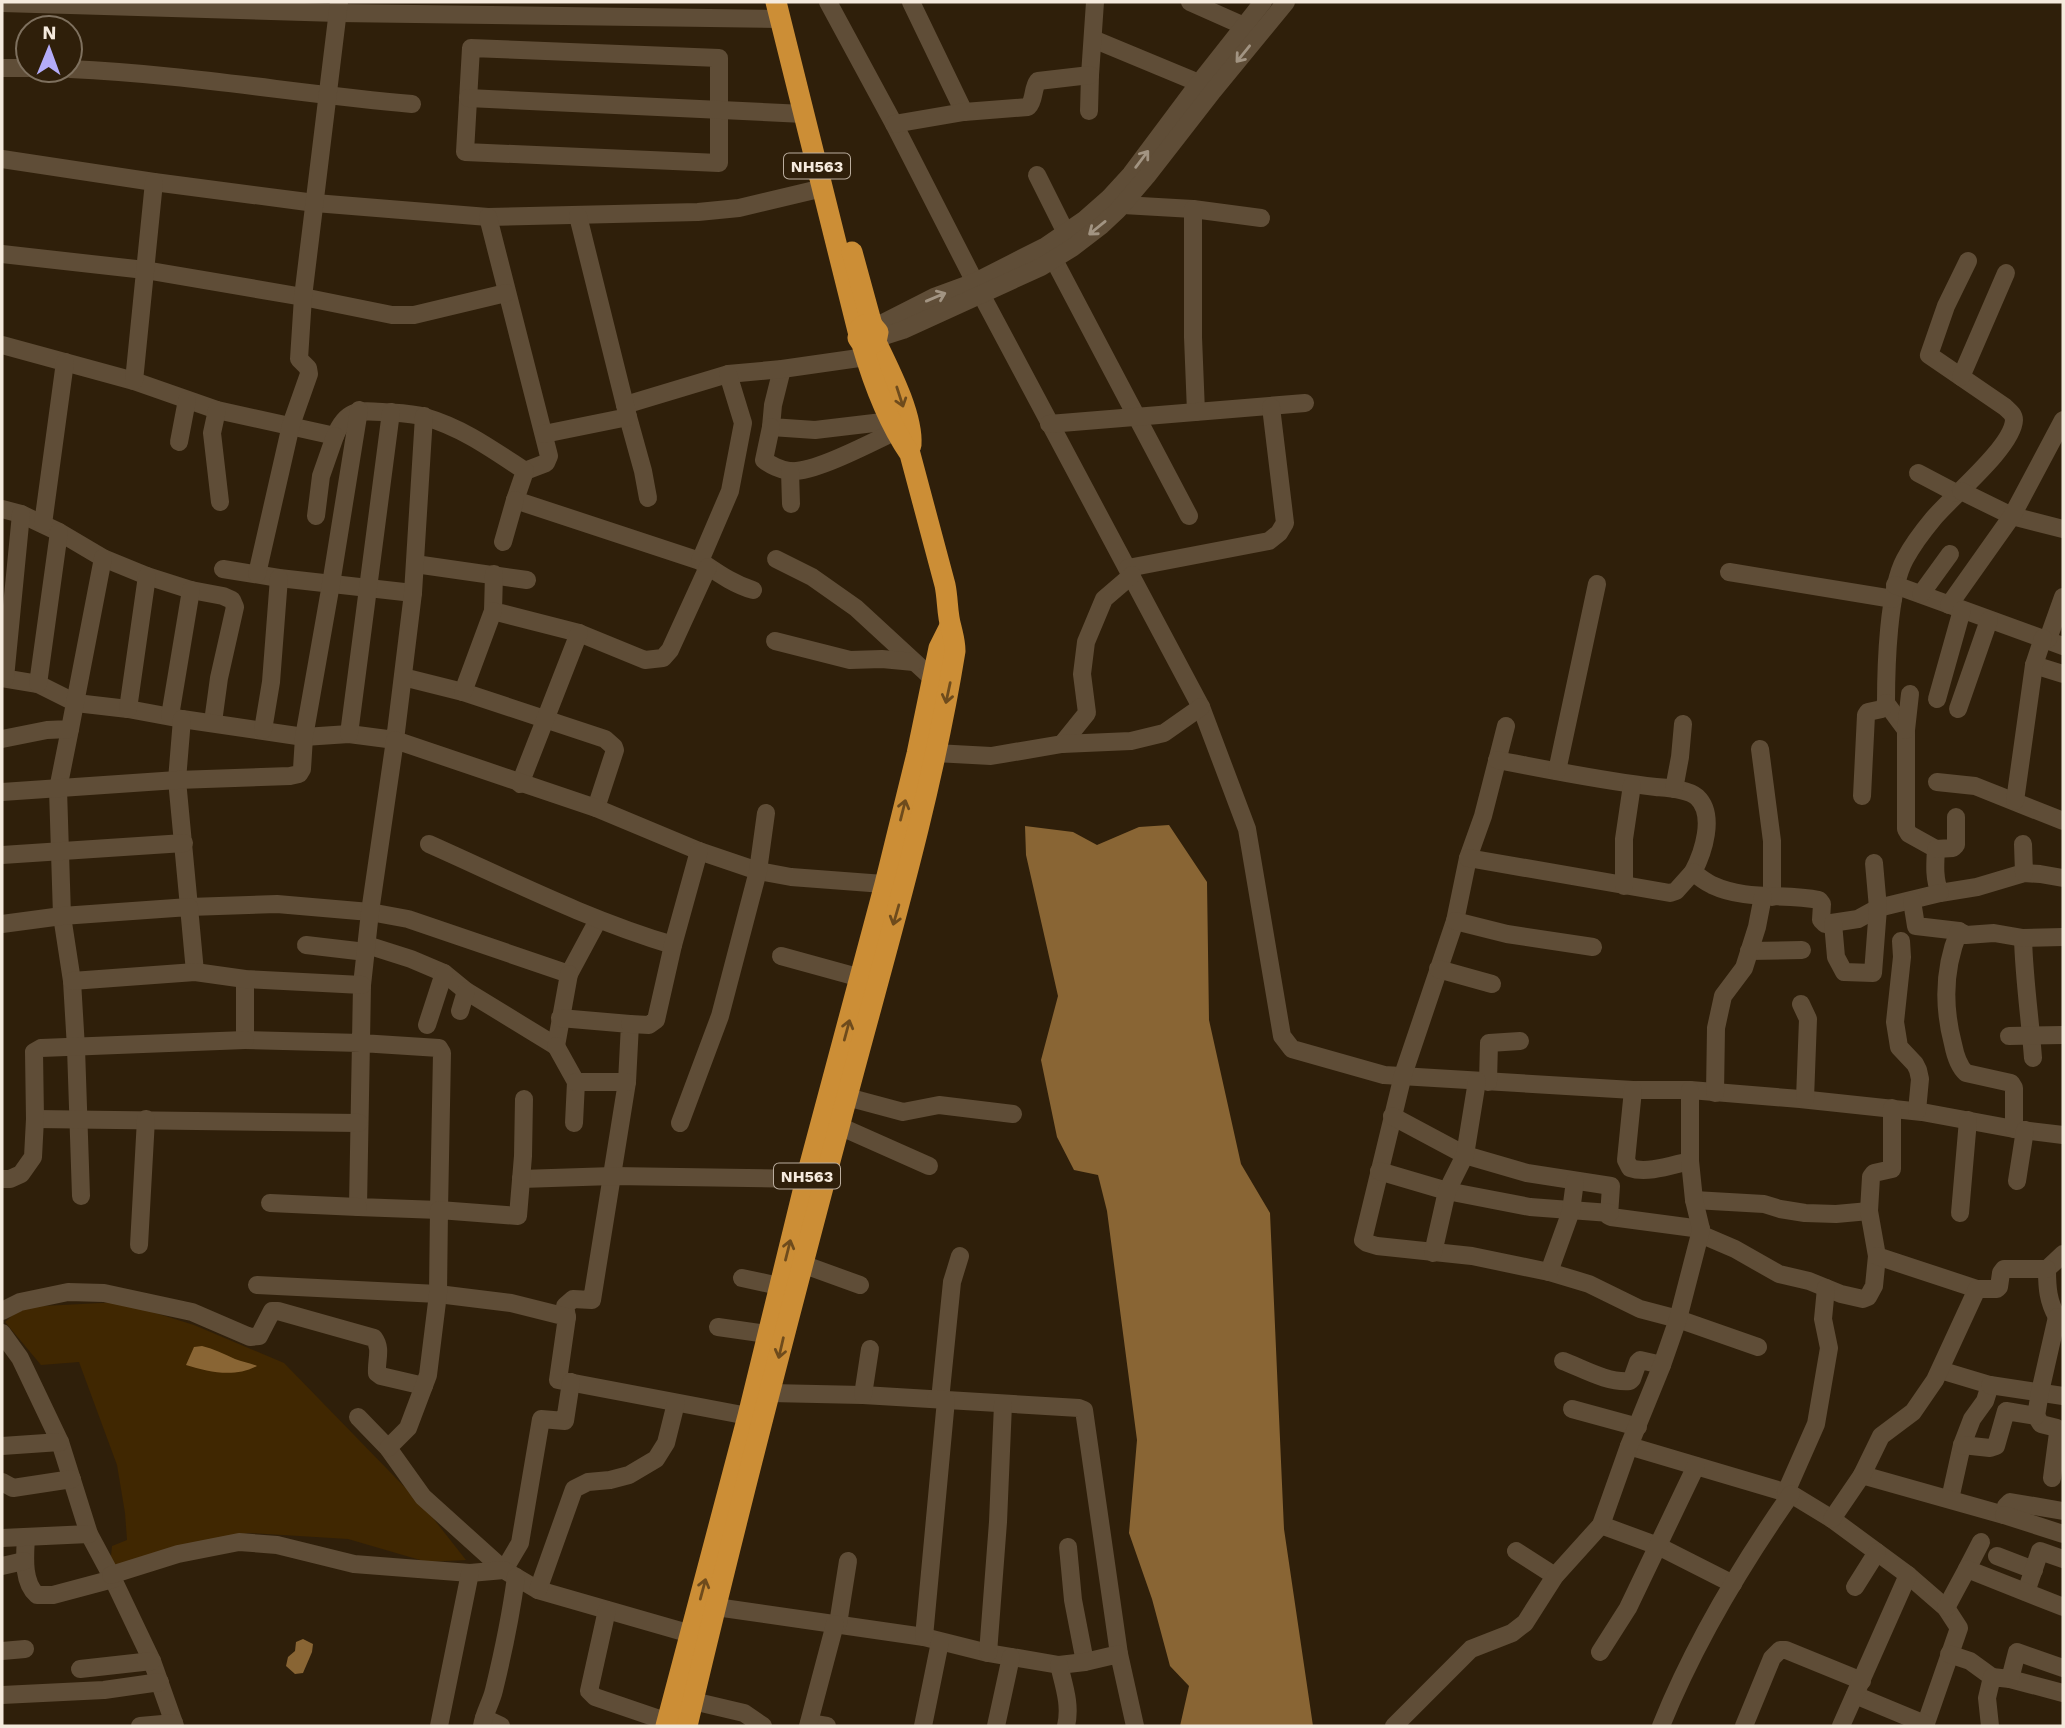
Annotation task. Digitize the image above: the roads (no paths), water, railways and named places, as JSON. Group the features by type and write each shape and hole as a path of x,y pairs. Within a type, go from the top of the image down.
{"highway":[{"name":"NH563","path":"675,1725 693,1701 716,1607 748,1416 767,1334 861,978 894,885 935,752 955,651 949,602 910,454 894,426 870,338 823,188 782,8"},
{"name":"NH563","path":"782,8 848,235 870,338 899,391 911,437 910,454"},
{"name":"NH563","path":"675,1725 691,1633 771,1393 847,1097 894,885 932,678 939,648 950,626"}],"street":[{"path":"828,2 1200,707 1247,829 1282,1036 1292,1049 1384,1074 1633,1090 1690,1090 1805,1099 1917,1111 2063,1135"},
{"path":"911,2 964,112"},
{"path":"1089,111 1095,2"},
{"path":"1190,2 1244,26"},
{"path":"978,288 1046,247 1109,198 1131,174 1263,2"},
{"path":"544,434 626,411 728,374 782,369 870,338 934,297 978,288 1054,260 1102,225 1123,205 1286,2"},
{"path":"2,3 782,8"},
{"path":"257,574 292,425 309,374 308,368 299,359 303,297 339,7"},
{"path":"1093,39 1199,83"},
{"path":"471,48 719,58 719,110 719,163 465,152 471,48"},
{"path":"84,70 156,75 329,97 412,104"},
{"path":"894,124 964,112 1028,107 1032,103 1038,81 1090,75"},
{"path":"468,98 804,114"},
{"path":"2,159 315,203 488,217 698,212 738,208 823,188"},
{"path":"1037,175 1066,233"},
{"path":"134,381 154,182"},
{"path":"1123,205 1193,209 1261,218"},
{"path":"1193,209 1196,412"},
{"path":"578,216 648,498"},
{"path":"488,217 544,434 548,460 525,471 503,542"},
{"path":"2,254 145,270 392,315 414,315 506,293"},
{"path":"1054,260 1189,516"},
{"path":"1862,796 1866,715 1868,712 1882,709 1886,703 1894,592 1904,560 1932,520 2002,446 2014,419 2005,407 1929,355 1946,306 1968,261"},
{"path":"1961,377 2006,273"},
{"path":"2,345 134,381 217,410 335,436"},
{"path":"38,684 65,362"},
{"path":"782,369 764,460 769,464 790,471 824,463 894,426"},
{"path":"493,611 579,633 645,660 663,658 670,650 730,491 743,423 728,374"},
{"path":"179,442 187,400"},
{"path":"1049,424 1305,403"},
{"path":"1062,744 1087,713 1082,674 1087,642 1104,599 1130,571 1269,541 1279,533 1285,523 1271,407"},
{"path":"217,410 212,433 220,502"},
{"path":"316,516 321,476 335,436 345,418 359,410 424,416 477,439 525,471"},
{"path":"2,792 299,774 302,769 304,737 359,410"},
{"path":"349,734 391,412"},
{"path":"358,1207 362,985 403,677 415,564 424,416"},
{"path":"1937,699 1956,607 2012,516 2063,420"},
{"path":"743,423 771,421 815,430 894,426"},
{"path":"790,471 791,504"},
{"path":"1918,473 2012,516 2063,530"},
{"path":"321,476 347,485"},
{"path":"515,500 704,564 734,584 753,590"},
{"path":"2,509 21,514 103,558 147,576 232,600 235,607 219,678 213,722"},
{"path":"21,514 3,678 38,684 76,703 304,737 349,734 395,740 596,808 699,851 758,871 791,877 894,885"},
{"path":"1921,594 1950,554"},
{"path":"81,1196 76,1048 72,981 62,916 58,789 103,558"},
{"path":"776,559 812,577 856,608 932,678"},
{"path":"415,564 527,580"},
{"path":"223,569 412,593"},
{"path":"1729,572 1921,594 2051,641"},
{"path":"463,692 493,611 494,574"},
{"path":"128,709 147,576"},
{"path":"263,730 271,682 279,578"},
{"path":"1557,771 1597,584"},
{"path":"191,590 176,718 177,780 195,972"},
{"path":"2015,801 2034,665 2051,641 2063,597"},
{"path":"1958,709 1989,620"},
{"path":"520,784 579,633"},
{"path":"775,641 850,660 914,662"},
{"path":"2034,665 2063,674"},
{"path":"403,677 463,692 605,739 615,750 596,808"},
{"path":"1910,694 1906,730 1906,829 1909,834 1936,849 1953,848 1956,845 1956,817"},
{"path":"1886,703 1906,730"},
{"path":"935,752 991,756 1062,744 1131,741 1164,733 1200,707"},
{"path":"1674,789 1682,724"},
{"path":"1506,726 1483,816 1468,858 1455,921 1403,1075 1363,1240 1377,1246 1472,1256 1549,1272 1589,1284 1640,1309 1678,1319 1758,1347"},
{"path":"2,739 47,730 71,729"},
{"path":"1715,1093 1716,1028 1723,996 1744,968 1768,896 1772,841 1760,749"},
{"path":"1468,858 1670,892 1676,891 1693,873 1702,854 1707,827 1702,805 1695,795 1674,789 1632,785 1497,760"},
{"path":"1937,782 1970,784 2063,821"},
{"path":"1624,886 1624,839 1632,785"},
{"path":"680,1123 720,1016 758,871 766,813"},
{"path":"2,855 184,843"},
{"path":"429,844 598,920 673,945"},
{"path":"2023,844 2024,873"},
{"path":"1936,849 1934,868 1940,893"},
{"path":"560,1018 649,1025 656,1020 699,851"},
{"path":"1833,923 1836,957 1844,972 1873,973 1878,908 1874,863"},
{"path":"1693,873 1711,885 1731,891 1819,900 1822,904 1821,920 1825,924 1858,919 1878,908 1977,887 2024,873 2063,878"},
{"path":"1912,901 1916,926"},
{"path":"2,924 62,916 277,904 370,912 408,919 569,974"},
{"path":"556,1046 569,974 598,920"},
{"path":"1455,921 1507,934 1593,947"},
{"path":"1875,940 1901,941 1916,926"},
{"path":"1916,926 1966,934 1994,933 2023,938 2063,937"},
{"path":"1959,931 1951,951 1946,1009 1956,1055 1961,1069 1966,1073 2011,1083 2014,1088 2019,1129 2017,1181"},
{"path":"2023,938 2024,976 2033,1058"},
{"path":"1901,941 1902,957 1895,1022 1899,1047 1915,1063 1918,1070 1920,1079 1917,1111"},
{"path":"306,945 366,949 411,959 444,973 466,991 556,1046 576,1082 574,1122"},
{"path":"1749,951 1802,950"},
{"path":"781,956 861,978"},
{"path":"1438,969 1492,985"},
{"path":"72,981 195,972 245,979 362,985"},
{"path":"427,1025 444,973"},
{"path":"245,979 245,1040"},
{"path":"460,1011 466,991"},
{"path":"1801,1004 1808,1019 1805,1099"},
{"path":"630,1024 627,1082 592,1300 573,1298 565,1306 567,1317 558,1380 748,1416"},
{"path":"2009,1036 2063,1035"},
{"path":"2,1180 21,1174 33,1157 34,1052 41,1048 245,1040 439,1048 442,1053 438,1294 428,1374 408,1428 388,1448"},
{"path":"1433,1253 1447,1191 1465,1155 1483,1082 1489,1043 1520,1041"},
{"path":"576,1082 627,1082"},
{"path":"1633,1090 1626,1160 1630,1168 1654,1169 1690,1161"},
{"path":"1394,1726 1471,1649 1511,1633 1525,1623 1555,1576 1601,1525 1678,1319 1700,1231 1690,1161 1690,1090"},
{"path":"847,1097 903,1112 939,1105 1013,1114"},
{"path":"270,1203 518,1216 524,1099"},
{"path":"1392,1116 1465,1155 1527,1173 1611,1186 1611,1217 1700,1231 1779,1274 1863,1299 1868,1297 1874,1286 1877,1256 1869,1211 1872,1176 1874,1173 1892,1169 1892,1108"},
{"path":"35,1119 359,1123"},
{"path":"139,1245 146,1119"},
{"path":"1960,1213 1968,1120"},
{"path":"839,1126 929,1166"},
{"path":"1378,1171 1447,1191 1530,1207 1610,1213"},
{"path":"521,1180 613,1176 806,1179"},
{"path":"1549,1272 1571,1211 1575,1181"},
{"path":"1694,1200 1764,1204 1805,1213 1869,1211"},
{"path":"1877,1256 1976,1289 1997,1289 2000,1287 2004,1269 2047,1269 2063,1254"},
{"path":"923,1726 932,1639 940,1400 951,1282 960,1256"},
{"path":"802,1264 860,1285"},
{"path":"2047,1269 2047,1292 2050,1303 2060,1317 2036,1416 2041,1424 2057,1428 2052,1478"},
{"path":"742,1278 779,1286"},
{"path":"257,1285 438,1294 511,1303 567,1317"},
{"path":"1661,1726 1675,1690 1699,1643 1789,1493 1815,1424 1829,1348 1823,1319 1826,1289"},
{"path":"1832,1519 1862,1475 1881,1436 1913,1412 1935,1380 1976,1289"},
{"path":"2,1311 20,1302 68,1293 104,1293 192,1312 257,1338 272,1311 278,1311 374,1338 379,1350 377,1373 424,1386"},
{"path":"718,1327 767,1334"},
{"path":"2,1333 20,1358 60,1442 89,1534 152,1661 175,1724 141,1726"},
{"path":"863,1395 870,1349"},
{"path":"2,1358 20,1358"},
{"path":"1563,1361 1598,1376 1623,1382 1630,1381 1640,1360 1662,1366"},
{"path":"1940,1370 1990,1385 2063,1396"},
{"path":"501,1726 483,1722 493,1695 511,1616 510,1574 520,1544 541,1419 565,1421 571,1382"},
{"path":"1950,1499 1962,1445 1972,1419 1985,1401 1990,1385"},
{"path":"771,1393 863,1395 1084,1410 1119,1654 1135,1726"},
{"path":"538,1590 574,1489 588,1482 629,1475 656,1459 666,1443 676,1403"},
{"path":"988,1653 998,1522 1003,1404"},
{"path":"1572,1409 1638,1427"},
{"path":"1962,1445 1990,1448 1996,1446 2006,1411 2036,1416"},
{"path":"358,1417 388,1448 423,1497 510,1574 538,1590 691,1633"},
{"path":"2,1446 60,1442"},
{"path":"1629,1446 1789,1493 1832,1519 1908,1575 1946,1608 1959,1628 1925,1725 1786,1650 1780,1650 1772,1658 1744,1726"},
{"path":"1600,1652 1628,1608 1696,1466"},
{"path":"1862,1475 2063,1534"},
{"path":"2,1482 13,1488 72,1479"},
{"path":"2004,1515 2010,1502 2063,1511"},
{"path":"1601,1525 1658,1546 1734,1584"},
{"path":"2,1538 89,1534"},
{"path":"26,1536 24,1561 31,1590 37,1595 53,1594 112,1577 178,1554 239,1542 277,1545 354,1564 510,1574"},
{"path":"1946,1608 1981,1542"},
{"path":"1068,1547 1073,1600 1086,1662"},
{"path":"1516,1551 1555,1576"},
{"path":"1855,1587 1877,1552"},
{"path":"2026,1592 2040,1552 2063,1559"},
{"path":"1997,1556 2034,1570"},
{"path":"2,1566 24,1561"},
{"path":"827,1726 809,1725 836,1624 848,1562"},
{"path":"1967,1569 2063,1607"},
{"path":"439,1726 470,1573"},
{"path":"1841,1726 1908,1575"},
{"path":"716,1607 932,1639 988,1653 1059,1665 1119,1654"},
{"path":"607,1610 589,1691 595,1698 675,1725"},
{"path":"2,1651 25,1649"},
{"path":"1995,1725 1987,1698 2017,1652 2063,1668"},
{"path":"1950,1654 1970,1661 2001,1678 2063,1693"},
{"path":"996,1726 1011,1657"},
{"path":"80,1669 152,1661"},
{"path":"1059,1665 1068,1702 1066,1726"},
{"path":"2,1695 104,1690 160,1682"},
{"path":"693,1701 744,1713 763,1726"}]}
